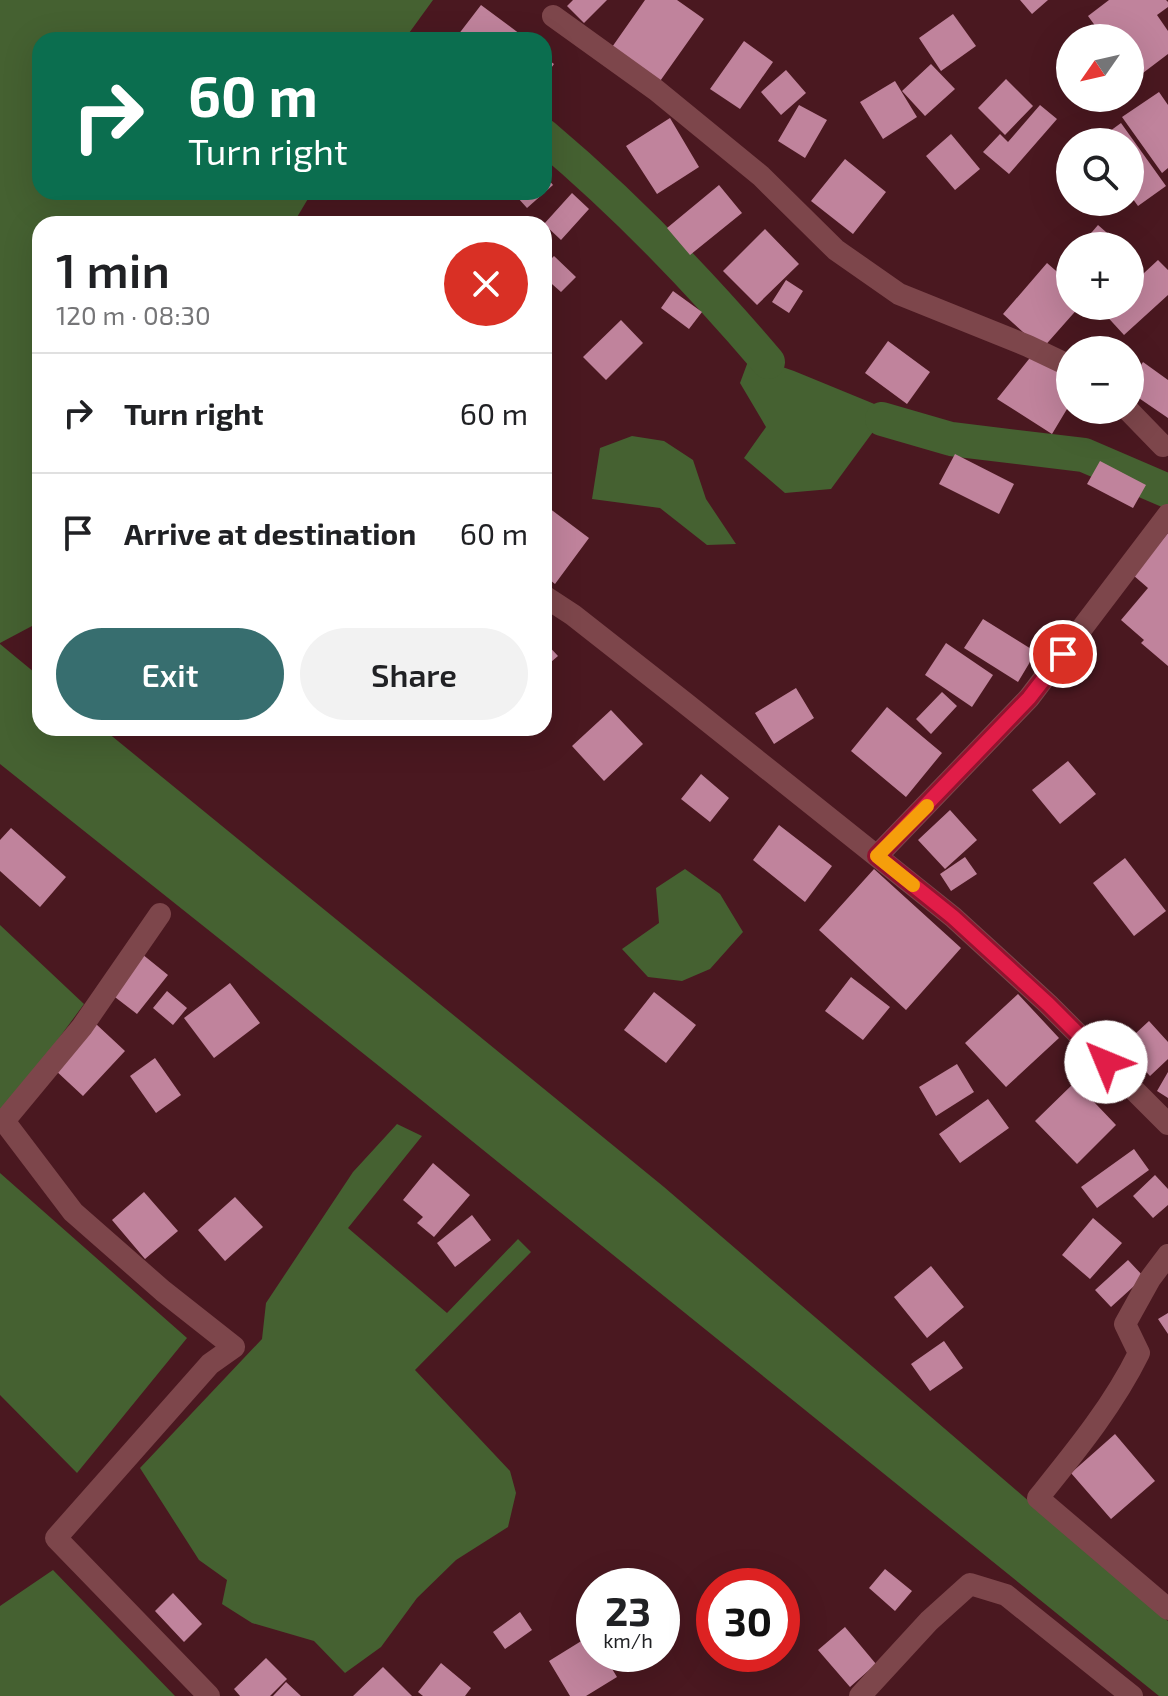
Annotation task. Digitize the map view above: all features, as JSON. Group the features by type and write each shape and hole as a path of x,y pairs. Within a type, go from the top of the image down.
{"street":[{"path":"553,16 656,90 761,176 836,250 899,294 1056,359"},
{"path":"1143,424 1166,445"},
{"path":"877,856 1029,698 1168,515"},
{"path":"552,601 953,917 1038,995 1168,1124"},
{"path":"160,914 82,1027 4,1121 73,1212 163,1291 234,1347 210,1364 56,1538 209,1696"},
{"path":"1168,1255 1150,1279 1125,1324 1139,1353 1125,1382 1085,1440 1038,1498 1168,1609"},
{"path":"860,1696 929,1621 970,1584 1006,1595 1132,1696"}],"shaded area":[{"path":"0,0 433,0 410,32 32,32 32,200 307,200 298,216 32,216 32,626 0,643"},
{"path":"750,356 889,410 831,489 785,493 744,458 766,427 740,383"},
{"path":"632,436 664,441 693,460 706,499 736,544 707,545 660,508 592,499 600,448"},
{"path":"0,644 32,670 32,736 112,736 664,1187 1168,1621 1168,1696 1159,1696 0,764"},
{"path":"685,869 720,894 743,932 710,969 682,981 648,977 622,949 659,923 656,888"},
{"path":"0,925 84,1004 1,1117 0,1117"},
{"path":"397,1124 422,1136 348,1228 447,1313 518,1239 531,1252 415,1370 510,1471 516,1493 508,1527 456,1560 417,1598 381,1647 345,1673 314,1641 252,1623 222,1604 227,1580 199,1560 140,1468 262,1339 266,1303 353,1172"},
{"path":"0,1173 187,1338 77,1473 0,1395"},
{"path":"53,1570 175,1696 0,1696 0,1606"}],"building":[{"path":"573,0 607,0 584,23 567,6"},
{"path":"645,0 677,0 704,19 658,84 610,50"},
{"path":"1020,0 1048,0 1032,14"},
{"path":"1109,0 1166,0 1168,7 1157,15 1168,31 1168,54 1144,72 1144,24 1094,24 1088,16"},
{"path":"481,5 517,32 460,32"},
{"path":"953,14 976,46 941,71 919,38"},
{"path":"744,41 773,62 740,109 710,89"},
{"path":"931,64 955,89 925,116 902,91"},
{"path":"786,70 806,93 781,115 761,92"},
{"path":"1006,79 1033,106 1005,135 978,108"},
{"path":"895,81 917,117 883,139 860,102"},
{"path":"1159,92 1168,105 1168,168 1162,173 1144,148 1144,128 1130,128 1122,117 1129,112 1144,112 1144,102"},
{"path":"799,105 827,120 805,158 778,141"},
{"path":"1040,105 1057,119 1009,174 983,152 1000,134 1008,142"},
{"path":"670,118 699,167 657,194 626,146"},
{"path":"951,134 980,169 955,190 926,156"},
{"path":"1144,155 1166,186 1144,202"},
{"path":"845,159 886,192 853,234 811,201"},
{"path":"719,185 742,213 690,255 667,228"},
{"path":"572,193 589,209 561,240 552,232 551,216"},
{"path":"520,200 536,200 527,208"},
{"path":"1098,225 1106,232 1092,232"},
{"path":"765,229 799,264 757,305 723,271"},
{"path":"554,256 576,277 561,292 552,284"},
{"path":"1158,260 1168,270 1168,295 1144,317 1144,273"},
{"path":"1047,263 1056,271 1056,320 1068,320 1042,349 1003,314"},
{"path":"786,280 803,291 789,313 772,302"},
{"path":"673,291 702,312 689,329 661,308"},
{"path":"621,320 643,343 606,380 583,357"},
{"path":"1110,320 1140,320 1124,335"},
{"path":"888,341 930,372 907,404 865,373"},
{"path":"1033,354 1056,368 1058,424 1052,434 997,399"},
{"path":"1144,363 1168,380 1168,418 1144,402"},
{"path":"955,454 1014,484 999,514 939,484"},
{"path":"1100,461 1146,485 1133,508 1087,484"},
{"path":"552,510 589,538 555,584 552,582"},
{"path":"1168,533 1168,666 1141,643 1144,640 1121,620 1148,588 1133,575"},
{"path":"983,619 1036,652 1018,682 964,648"},
{"path":"946,643 993,675 972,707 925,675"},
{"path":"796,688 814,718 774,744 755,713"},
{"path":"942,692 957,706 931,734 916,719"},
{"path":"887,707 942,753 906,797 851,751"},
{"path":"611,710 643,744 604,781 572,746"},
{"path":"1068,761 1096,794 1060,824 1032,790"},
{"path":"701,774 729,798 710,822 681,799"},
{"path":"950,810 977,840 945,869 918,840"},
{"path":"779,825 832,866 805,902 753,860"},
{"path":"11,828 66,877 40,907 0,871 0,840"},
{"path":"965,857 977,874 951,891 940,874"},
{"path":"1125,858 1166,911 1134,936 1093,883"},
{"path":"874,869 961,948 906,1010 819,930"},
{"path":"142,954 168,975 137,1014 111,994"},
{"path":"851,977 890,1007 863,1040 825,1011"},
{"path":"230,983 260,1023 214,1058 184,1018"},
{"path":"167,991 187,1008 173,1025 153,1008"},
{"path":"654,992 696,1025 666,1063 624,1030"},
{"path":"1018,994 1059,1038 1006,1087 965,1043"},
{"path":"1149,1021 1168,1042 1168,1059 1150,1076 1122,1046"},
{"path":"96,1024 125,1051 83,1096 54,1069"},
{"path":"155,1058 181,1095 156,1113 130,1076"},
{"path":"957,1064 974,1092 936,1116 919,1087"},
{"path":"1168,1072 1168,1098 1157,1091"},
{"path":"1075,1082 1116,1125 1077,1164 1035,1121"},
{"path":"988,1099 1009,1128 960,1163 939,1134"},
{"path":"1134,1149 1149,1170 1097,1208 1081,1187"},
{"path":"433,1163 470,1195 434,1237 417,1223 423,1217 403,1200"},
{"path":"1155,1175 1168,1189 1168,1205 1153,1218 1133,1196"},
{"path":"144,1192 178,1231 145,1259 112,1220"},
{"path":"235,1197 263,1227 225,1261 198,1230"},
{"path":"472,1215 491,1240 455,1267 437,1243"},
{"path":"1093,1218 1122,1243 1090,1279 1062,1255"},
{"path":"1128,1260 1144,1277 1111,1307 1095,1290"},
{"path":"931,1266 964,1307 927,1338 894,1297"},
{"path":"1168,1313 1168,1334 1158,1319"},
{"path":"944,1341 963,1368 930,1391 911,1364"},
{"path":"1115,1434 1155,1481 1111,1519 1071,1473"},
{"path":"885,1569 912,1591 895,1611 869,1588"},
{"path":"173,1593 202,1624 184,1642 155,1611"},
{"path":"520,1612 532,1630 505,1649 493,1632"},
{"path":"845,1627 876,1664 850,1687 818,1650"},
{"path":"576,1644 576,1672 614,1672 617,1677 586,1696 570,1696 549,1661"},
{"path":"266,1658 287,1679 270,1696 240,1696 234,1689"},
{"path":"441,1663 471,1688 465,1696 423,1696 418,1692"},
{"path":"383,1667 412,1696 353,1696"},
{"path":"286,1682 301,1696 273,1696"}],"waterway":[{"path":"552,143 661,244 768,362"},
{"path":"882,419 951,439 1084,455 1168,491"}],"slow traffic":[{"path":"913,885 877,856 927,806"}],"route":[{"path":"1063,654 1029,698 877,856 953,917 1106,1062"}]}
